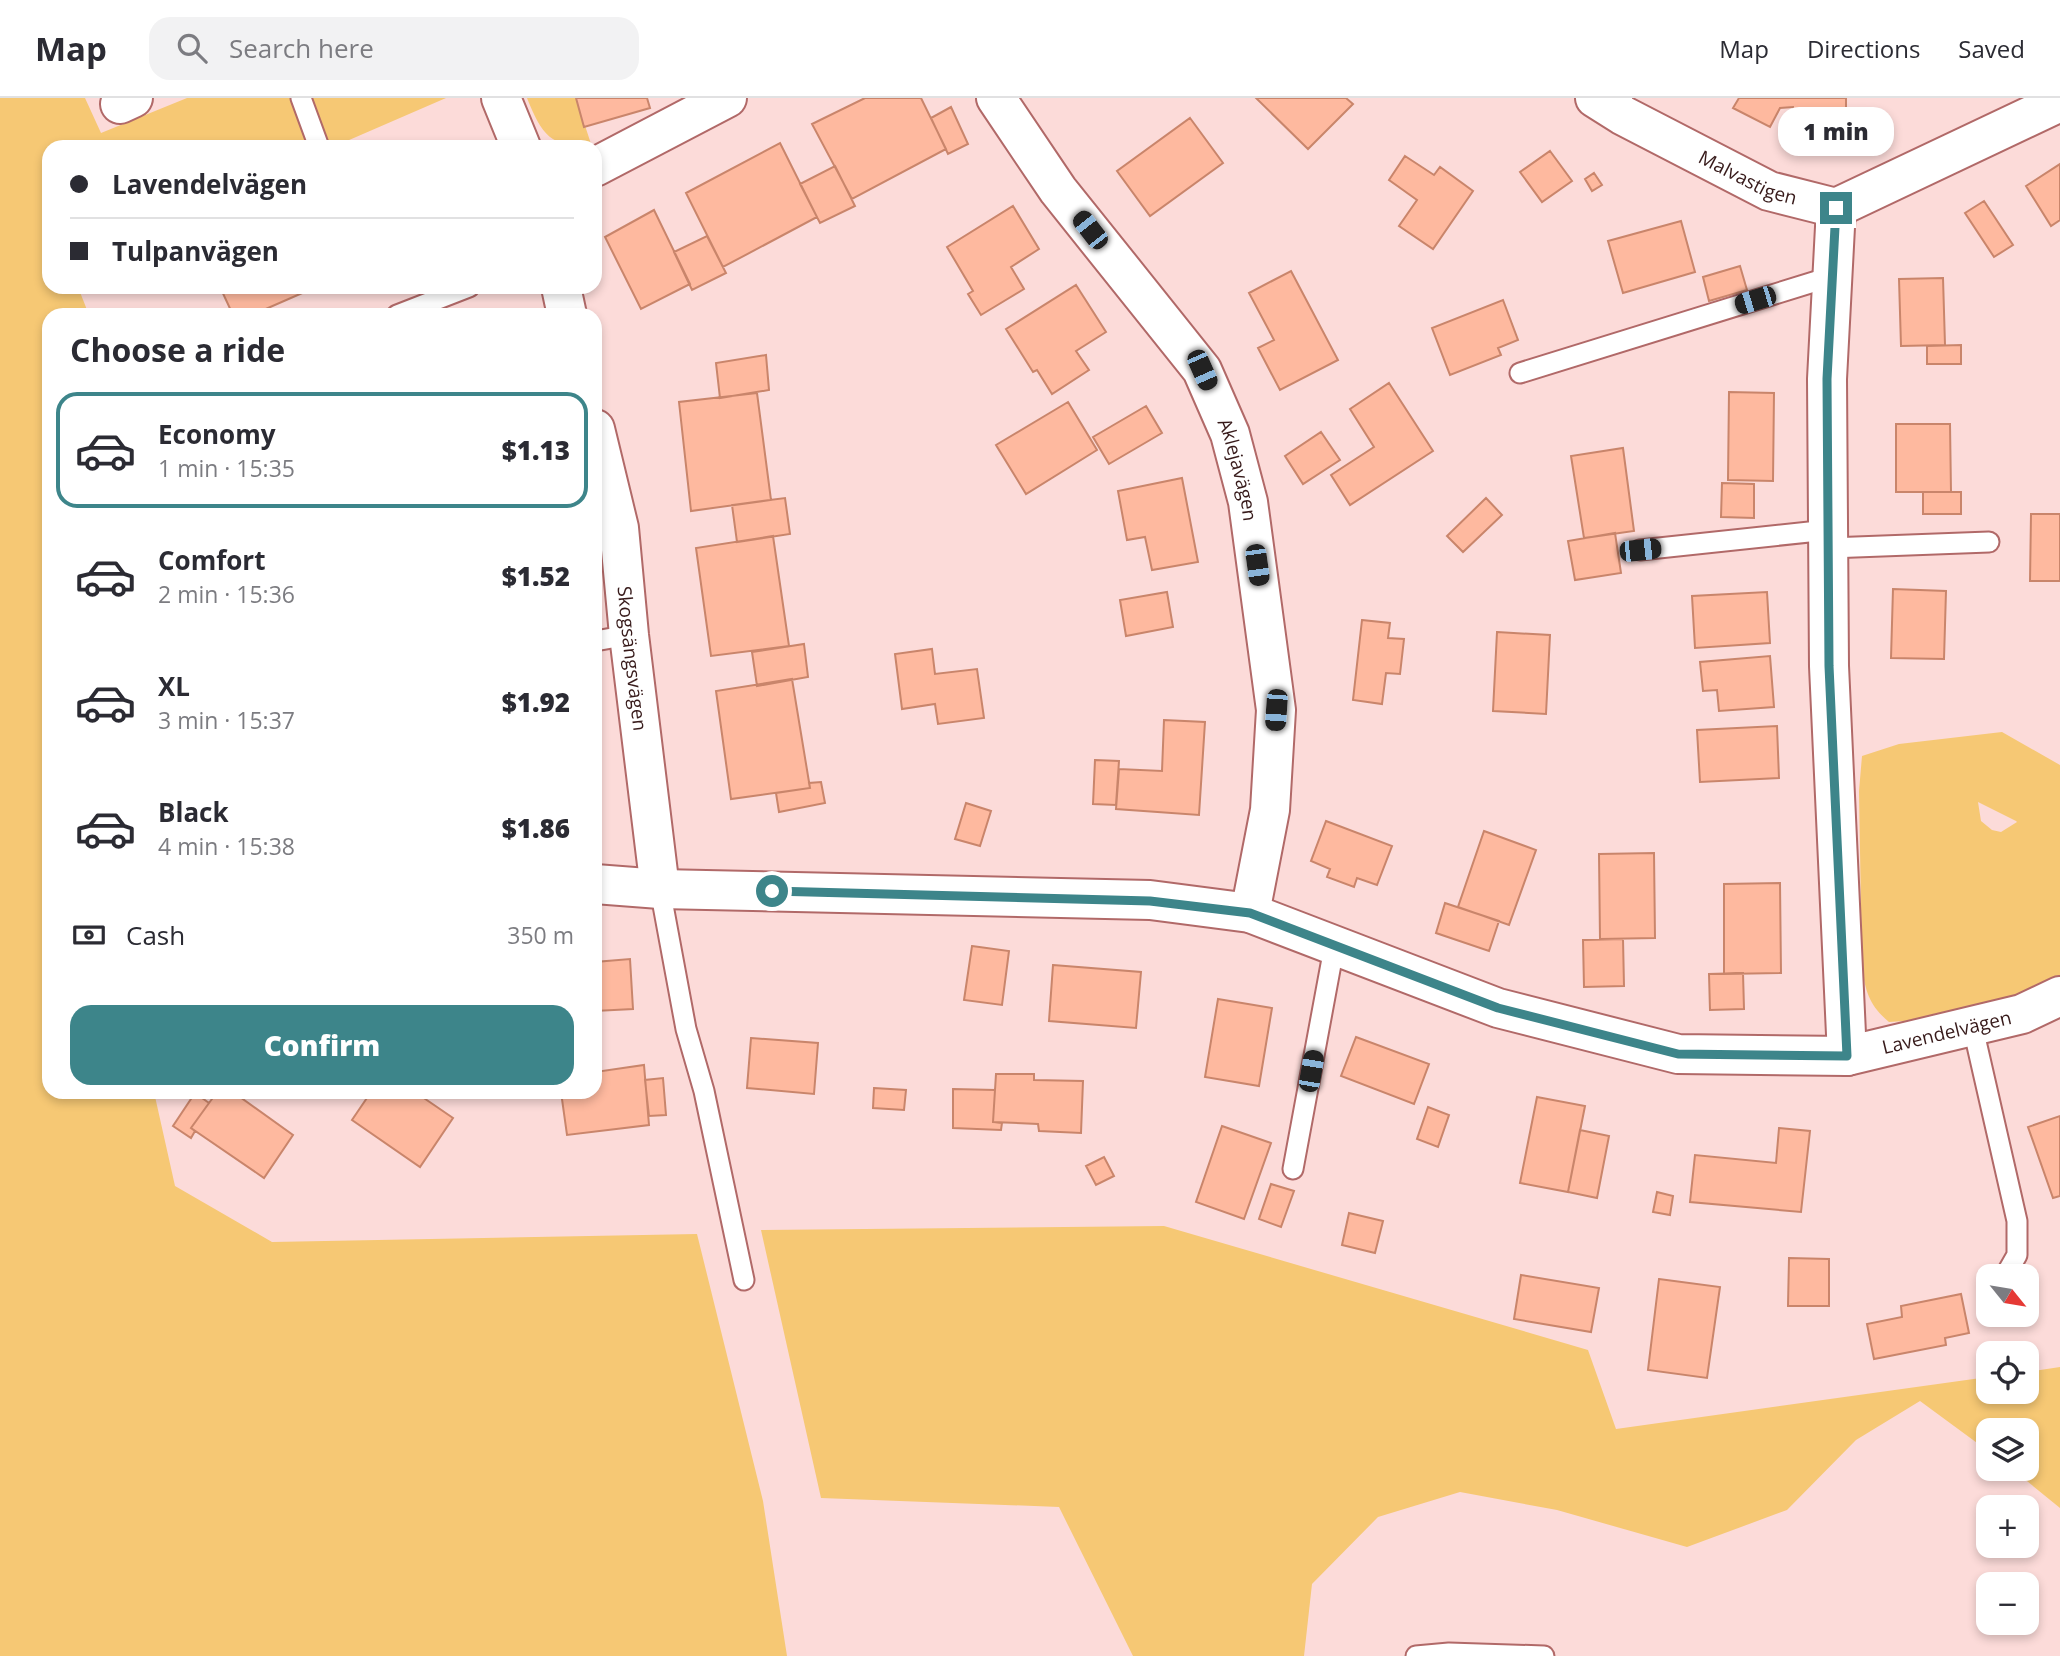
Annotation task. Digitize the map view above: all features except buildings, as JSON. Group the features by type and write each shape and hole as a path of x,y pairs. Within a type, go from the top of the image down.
{"street":[{"path":"502,98 517,140"},
{"path":"602,163 727,98"},
{"name":"Aklejavägen","path":"996,98 1058,190 1202,370 1230,433 1248,502 1276,710 1270,810 1250,913"},
{"name":"Malvastigen","path":"1595,98 1622,115 1769,191 1836,208"},
{"path":"1847,1056 1829,666 1827,379 1836,208 2060,102"},
{"name":"Skogsängsvägen","path":"602,458 619,528 612,638 660,889"},
{"name":"Lavendelvägen","path":"602,885 660,889 1150,901 1250,913 1334,948 1498,1008 1678,1054 1847,1056 1973,1028 2022,1014 2060,996"}],"lane":[{"path":"301,98 316,140"},
{"path":"1520,373 1833,276"},
{"path":"415,308 451,294"},
{"path":"1640,550 1829,539 1989,542"},
{"path":"660,889 686,1030 704,1091 744,1280"},
{"path":"1293,1169 1334,948"},
{"path":"1973,1028 2017,1221 2017,1255 2012,1264"},
{"path":"1416,1656 1544,1656"}],"shaded area":[{"path":"0,98 85,98 101,133 187,98 446,98 349,140 42,140 42,294 81,294 86,308 42,308 42,1099 156,1099 175,1186 272,1242 697,1234 763,1501 787,1656 0,1656"},
{"path":"527,98 576,98 590,140 555,140 543,130"},
{"path":"2002,732 2060,765 2060,983 2043,990 1905,1021 1889,1022 1873,1005 1862,969 1859,791 1862,756 1899,744","holes":["1978,802 2017,822 2001,832 1992,830 1981,821"]},
{"path":"1164,1226 1588,1350 1616,1429 1976,1379 1976,1404 2039,1404 2039,1370 2060,1367 2060,1508 2027,1481 2039,1481 2039,1418 1976,1418 1976,1442 1920,1401 1856,1440 1787,1510 1687,1547 1557,1510 1460,1492 1378,1517 1312,1584 1304,1656 1133,1656 1059,1507 821,1498 761,1230"}],"route":[{"path":"772,891 1150,901 1250,913 1334,948 1498,1008 1678,1054 1847,1056 1829,666 1827,379 1836,208"}]}
